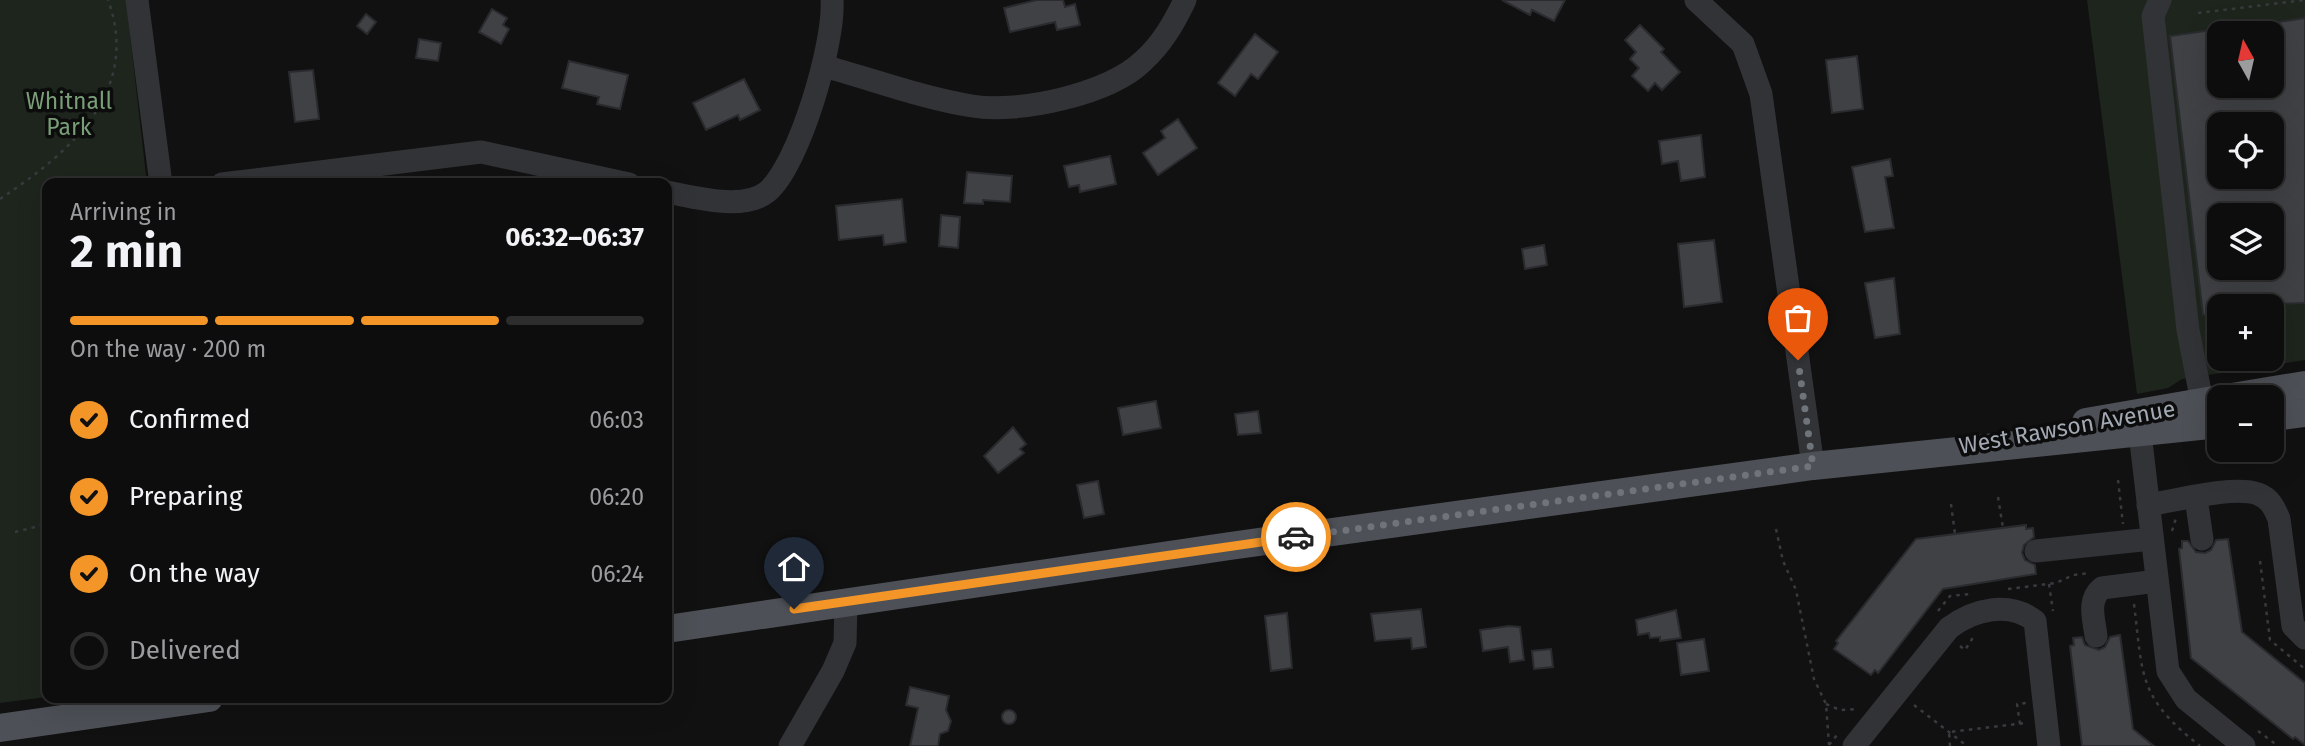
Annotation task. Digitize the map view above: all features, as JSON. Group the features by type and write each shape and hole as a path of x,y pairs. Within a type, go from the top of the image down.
{"main road":[{"path":"2284,388 2305,385"},
{"name":"West Rawson Avenue","path":"1915,455 2207,409"},
{"name":"West Rawson Avenue","path":"672,628 846,601 1813,466 2140,433 2207,410"},
{"path":"2284,416 2305,413"},
{"path":"0,728 174,703"}],"street":[{"path":"137,0 160,178"},
{"path":"672,193 724,204 765,193 790,164 823,66 832,0"},
{"path":"823,66 974,107 1039,105 1094,90 1142,63 1172,27 1185,0"},
{"path":"1696,0 1743,44 1761,94 1813,466"},
{"path":"2160,0 2153,16 2188,330 2207,389"},
{"path":"271,178 481,152 601,178"},
{"path":"2140,433 2148,505 2161,536 2157,581 2168,671 2175,687 2251,738"},
{"path":"2148,505 2243,491 2260,495 2274,506 2279,519 2293,626 2305,638"},
{"path":"2196,498 2202,539"},
{"path":"2036,551 2161,536"},
{"path":"2096,636 2092,601 2095,594 2102,588 2157,581"},
{"path":"790,746 833,671 845,643 846,601"},
{"path":"1854,746 1949,628 1966,615 1983,611 2021,611 2035,621 2049,746"}],"path":[{"path":"0,199 48,168 79,137 98,110 117,54 108,0"},
{"path":"2198,13 2305,0"},
{"path":"2118,480 2125,534"},
{"path":"1998,498 2003,528"},
{"path":"1951,504 1955,534"},
{"path":"2161,536 2176,523 2176,511"},
{"path":"16,531 42,525"},
{"path":"1776,529 1783,561 1796,590 1814,679 1826,704 1829,746"},
{"path":"1826,704 1840,710 1858,709"},
{"path":"1913,704 1966,746"},
{"path":"2017,704 2020,724"},
{"path":"1949,732 2028,723"},
{"path":"1949,732 1950,746"},
{"path":"2251,738 2278,746"}],"green space":[{"name":"Whitnall Park","path":"0,0 126,0 146,178 42,178 42,698 0,703"},
{"path":"2087,0 2305,0 2305,360 2284,363 2284,294 2207,294 2207,371 2234,371 2182,379 2168,388 2137,394"}],"building":[{"path":"1037,0 1063,0 1065,7 1075,4 1080,25 1057,30 1055,22 1010,32 1004,8"},
{"path":"1502,0 1565,0 1554,21 1532,10 1530,15"},
{"path":"492,9 507,18 503,25 509,29 501,44 479,32"},
{"path":"366,14 376,22 367,34 357,26"},
{"path":"2305,18 2305,303 2284,304 2284,294 2207,294 2207,314 2203,315 2170,36 2207,31 2207,98 2284,98 2284,21"},
{"path":"1640,25 1664,49 1661,52 1680,72 1662,90 1655,83 1648,91 1632,76 1639,68 1630,59 1636,52 1625,40"},
{"path":"1255,34 1278,52 1258,79 1251,74 1235,96 1218,83"},
{"path":"419,39 441,43 438,61 416,58"},
{"path":"1857,56 1863,109 1832,113 1826,60"},
{"path":"569,61 628,75 620,109 597,104 599,97 562,88"},
{"path":"313,70 319,119 295,122 289,72"},
{"path":"744,79 760,110 740,120 738,115 706,130 693,103"},
{"path":"1178,119 1197,148 1158,175 1143,153 1165,138 1161,131"},
{"path":"1701,135 1705,177 1681,181 1678,161 1662,164 1659,141"},
{"path":"1110,156 1116,184 1080,192 1079,185 1069,187 1064,166"},
{"path":"1890,159 1893,176 1885,177 1894,228 1865,232 1852,167"},
{"path":"967,172 1012,176 1010,202 983,200 983,204 964,203"},
{"path":"902,199 906,242 884,245 883,235 839,240 836,206"},
{"path":"941,215 960,217 958,248 939,246"},
{"path":"1714,240 1722,302 1684,307 1678,244"},
{"path":"1544,245 1547,265 1525,269 1522,249"},
{"path":"1894,278 1900,334 1875,338 1865,283"},
{"path":"1156,401 1161,428 1123,435 1118,408"},
{"path":"1258,411 1261,433 1238,435 1235,414"},
{"path":"1013,427 1026,444 1020,449 1024,453 998,473 984,456"},
{"path":"1098,481 1104,514 1084,518 1077,485"},
{"path":"2026,525 2026,529 2033,528 2034,537 2024,545 2022,553 2025,560 2035,565 2036,574 1943,589 1878,673 1875,670 1871,675 1834,649 1838,643 1836,641 1916,539"},
{"path":"2228,539 2242,632 2305,683 2305,745 2295,737 2293,739 2191,658 2179,549 2182,548 2182,541 2188,541 2196,552 2205,553 2211,550 2216,540"},
{"path":"1421,609 1426,647 1412,649 1411,638 1375,641 1371,614"},
{"path":"1676,610 1681,638 1660,641 1660,637 1650,638 1649,633 1638,635 1636,620"},
{"path":"1287,613 1292,668 1271,671 1265,616"},
{"path":"1520,627 1524,660 1510,662 1508,647 1483,651 1480,630"},
{"path":"2120,635 2133,729 2154,746 2082,746 2070,646 2074,645 2073,638 2082,637 2085,645 2099,650 2105,647 2110,637"},
{"path":"1704,639 1709,671 1681,675 1677,643"},
{"path":"1551,649 1553,667 1534,669 1532,651"},
{"path":"910,687 949,696 946,710 951,721 948,731 940,734 938,746 910,746 918,708 906,705"},
{"path":"1006,710 1012,710 1016,717 1012,724 1006,724 1002,720 1002,714"}],"way so far":[{"path":"1296,537 1813,466 1798,360"}],"route":[{"path":"794,609 1296,537"}]}
